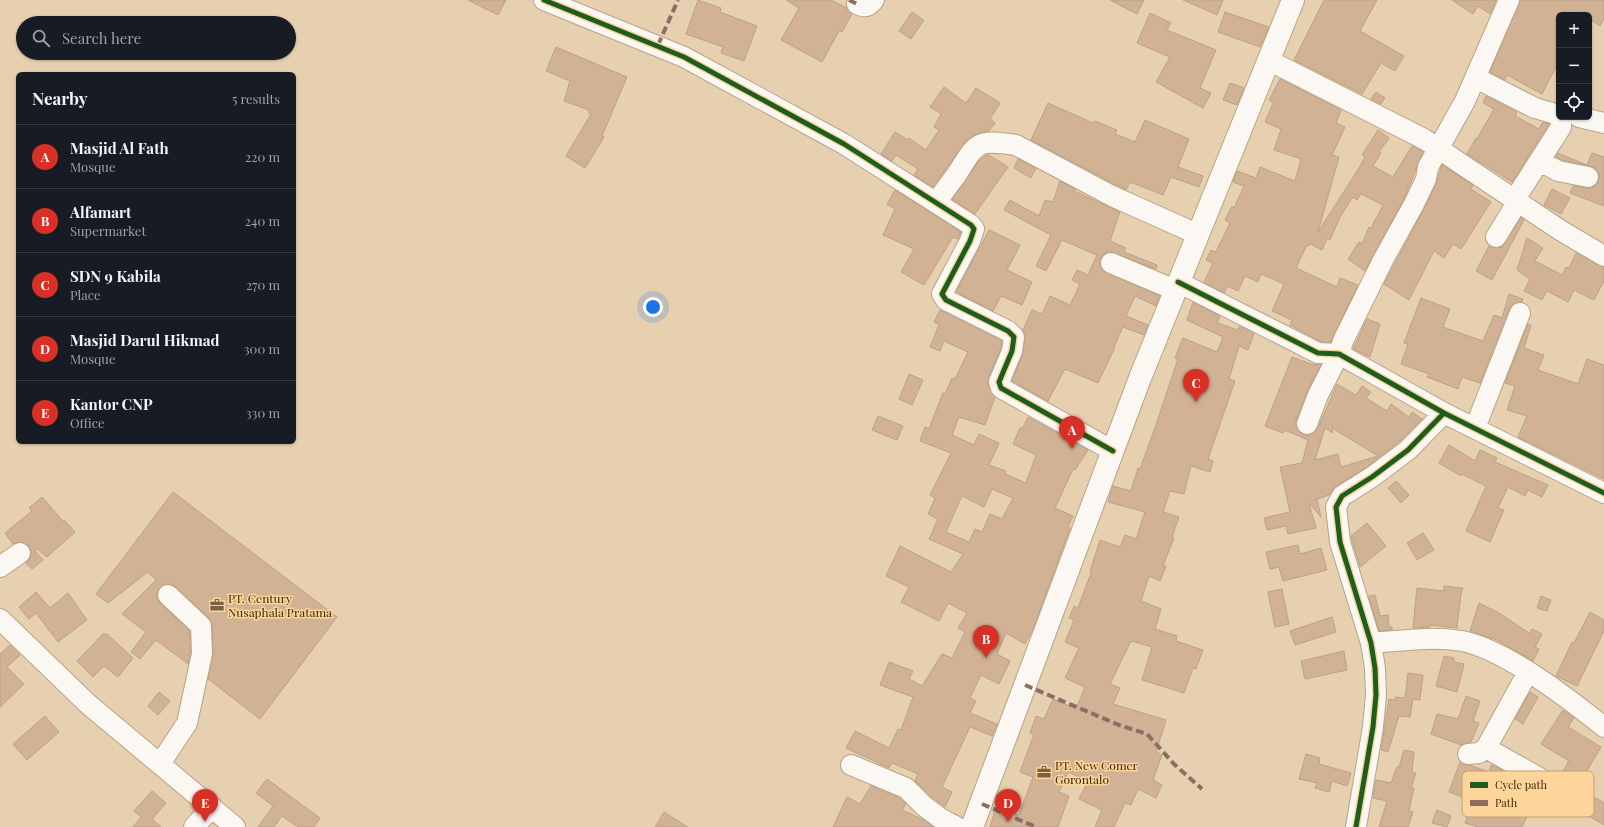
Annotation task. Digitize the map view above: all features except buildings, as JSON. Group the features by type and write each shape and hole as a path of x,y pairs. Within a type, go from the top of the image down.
{"main road":[{"path":"972,827 1113,451 1197,234 1293,0"}],"street":[{"path":"544,0 684,57 844,144 960,216 974,229 970,241 942,294 946,300 1008,331 1014,337 1012,351 999,382 1001,388 1113,451"},
{"path":"1307,424 1318,395 1339,354 1346,334 1383,260 1414,204 1426,179 1428,167 1440,148 1476,78 1509,0"},
{"path":"1268,60 1440,148 1516,200 1604,256"},
{"path":"1476,78 1535,108 1556,114"},
{"path":"1496,237 1516,200 1561,127 1561,120"},
{"path":"1592,120 1604,123"},
{"path":"937,202 973,148 989,142 1002,143 1016,145 1112,196 1197,234"},
{"path":"1540,161 1558,170 1588,177"},
{"path":"1111,263 1177,286 1318,354 1339,354 1444,413 1604,493"},
{"path":"1475,428 1520,313"},
{"path":"1356,827 1373,728 1376,695 1371,643 1340,542 1336,507 1342,496 1372,477 1408,450 1444,413"},
{"path":"0,567 20,553"},
{"path":"160,764 187,723 202,654 201,626 168,595"},
{"path":"0,619 88,704 235,827"},
{"path":"1371,643 1419,638 1462,642 1482,646 1551,687 1604,726"},
{"path":"1521,771 1477,751 1528,672"},
{"path":"851,765 906,788 924,806 940,818 957,827"},
{"path":"194,827 212,807"}],"marked path":[{"path":"658,45 678,0"},
{"path":"849,0 857,4"},
{"path":"1025,685 1119,725 1147,734 1174,764 1202,789"},
{"path":"982,804 1036,827"}],"cycle path":[{"path":"544,0 684,57 844,144 971,225 974,229 970,241 942,294 946,300 1008,331 1014,337 1012,351 999,382 1001,388 1113,451"},
{"path":"1178,282 1318,353 1339,354 1444,413 1604,493"},
{"path":"1356,827 1373,727 1376,695 1375,668 1371,643 1340,542 1336,507 1342,496 1372,477 1408,450 1444,413"}],"place":[{"name":"SDN 9 Kabila","path":"1196,402"},
{"name":"Masjid Al Fath","path":"1072,449"},
{"name":"PT. Century Nusaphala Pratama","path":"217,605"},
{"name":"Alfamart","path":"986,658"},
{"name":"PT. New Comer Gorontalo","path":"1044,772"},
{"name":"Kantor CNP","path":"205,822"},
{"name":"Masjid Darul Hikmad","path":"1008,822"}]}
